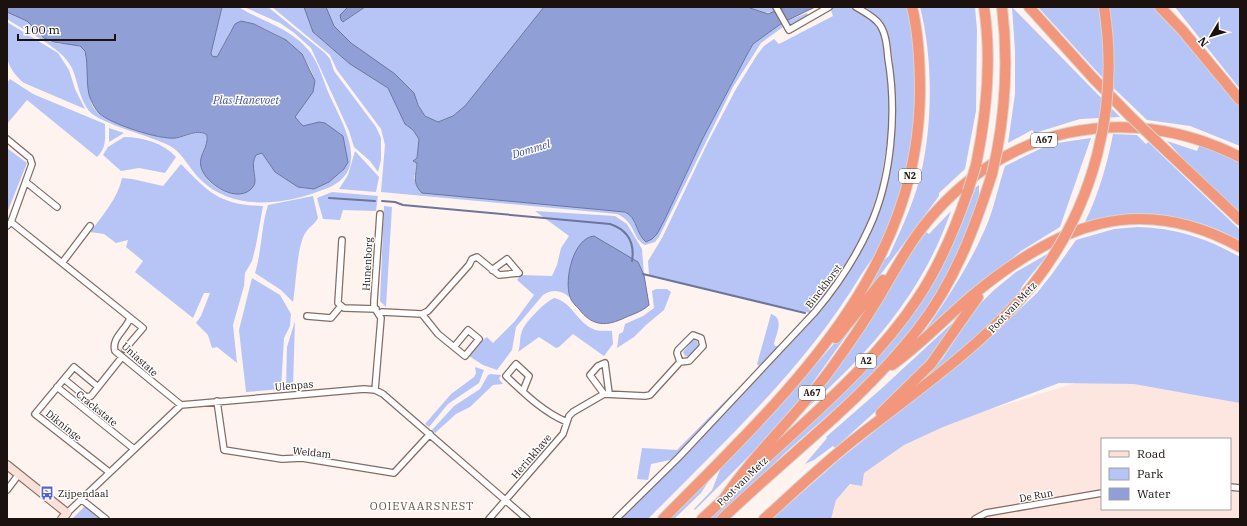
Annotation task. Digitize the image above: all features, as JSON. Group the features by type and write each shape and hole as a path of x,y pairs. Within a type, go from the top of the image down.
{"highway":[{"name":"N2","path":"663,519 749,432 791,385 848,312 865,286 888,243 908,188 918,135 920,103 919,56 912,7"},
{"name":"Poot van Metz","path":"702,519 853,375 895,329 919,297 948,246 976,165 983,128 988,90 988,53 984,7"},
{"name":"Poot van Metz","path":"722,519 880,374 918,329 949,281 973,233 992,174 997,151 1006,89 1006,50 1002,7"},
{"path":"1030,7 1130,116 1240,220"},
{"name":"Poot van Metz","path":"764,519 858,436 982,339 1014,308 1052,259 1072,225 1085,195 1097,160 1105,120 1108,90 1108,46 1104,7"},
{"path":"1160,7 1183,31 1240,100"},
{"path":"1167,7 1183,31"},
{"name":"A67","path":"723,500 736,480 824,378 877,301 894,269 922,229 962,185 977,173 1012,152 1053,136 1093,128 1123,127 1155,130 1202,140 1240,156"},
{"name":"A2","path":"880,374 912,351 974,294 1021,258 1044,245 1087,226 1113,220 1148,219 1180,223 1205,230 1240,246"},
{"name":"A67","path":"791,385 842,332 886,276 894,269"},
{"path":"858,436 931,364 970,307 994,279"}],"street":[{"path":"776,8 788,28 829,7"},
{"name":"Binckhorst","path":"616,519 679,457 815,312 835,289 870,227 883,186 892,132 892,96 890,67 883,33 875,20 856,7"},
{"path":"7,140 30,158 32,164 9,224"},
{"path":"26,182 57,207"},
{"name":"Hunenborg","path":"375,390 381,318 377,312 374,301 380,214"},
{"name":"Uniastate","path":"9,224 62,263 143,328 125,349"},
{"path":"62,263 90,226"},
{"path":"340,306 337,302 342,240"},
{"path":"340,306 377,312 422,314 428,311 464,271 472,259 478,257 492,270"},
{"path":"307,316 331,318 340,306"},
{"path":"422,314 438,334 464,356 479,339 468,330 454,347"},
{"name":"Uniastate","path":"130,318 113,345 115,351 181,405"},
{"path":"606,393 605,363 598,366 590,375 606,393 645,396 650,395 680,362 689,361 703,346 701,338 693,335 678,350 677,353 680,362"},
{"name":"Crackstate","path":"64,379 86,397 90,396 122,357"},
{"path":"523,391 529,376 516,364 506,376 523,391 549,412 567,422"},
{"name":"Crackstate","path":"98,386 74,367 57,387 134,449"},
{"name":"Dikninge","path":"57,387 35,414 109,472"},
{"name":"Ulenpas","path":"181,405 364,388 375,390"},
{"path":"375,390 383,394 527,519"},
{"name":"Herinkhave","path":"489,519 563,434 569,416 573,412 606,393"},
{"name":"Weldam","path":"217,401 224,450 282,459 302,458 394,473 430,434"},
{"path":"7,464 64,516 181,405"},
{"path":"7,490 19,474"},
{"name":"De Run","path":"975,519 986,513 1101,493"},
{"path":"81,499 106,519"}],"shaded area":[{"path":"1114,371 1240,397 1240,519 813,519 905,436"}],"green space":[{"path":"222,7 241,8 289,33 310,52 347,133 351,159 348,171 340,181 310,195 277,202 244,201 229,197 214,190 201,180 175,149 162,142 104,121 95,116 89,111 83,101 74,73 67,60 43,40 7,19 7,12 27,20 50,41 59,44 72,44 83,49 88,60 89,95 91,103 103,116 129,128 166,138 179,138 195,133 203,133 207,135 202,162 209,181 221,190 235,194 242,194 253,187 255,184 254,159 256,155 262,153 275,172 298,187 314,189 329,182 344,169 348,162 343,136 324,123 303,126 295,117 315,81 306,60 292,45 274,33 254,24 231,30 217,57 214,58 211,53"},
{"path":"244,7 268,7 325,53 330,59 334,71 376,127 381,138 381,160 378,172 370,161 354,147 349,131 311,48 280,23"},
{"path":"272,7 304,7 313,32 350,64 388,88 405,123 413,130 419,139 417,158 413,161 417,163 414,179 625,212 630,214 642,238 664,221 703,138 753,44 782,23 783,27 761,43 733,87 659,237 655,242 645,245 638,239 628,221 617,214 381,192 385,145 381,129 337,70 330,55"},
{"path":"326,7 348,7 340,15 344,22 365,7 544,7 465,106 453,116 438,122 428,118 425,115 419,107 414,93 351,43 334,26"},
{"path":"747,7 773,7 776,12 763,13"},
{"path":"833,7 851,7 872,20 882,35 890,96 889,131 880,185 867,226 849,261 832,287 810,313 649,275 648,261 662,238 708,142 736,89 757,55 764,46 774,39 779,44 833,16 831,10"},
{"path":"864,7 907,7 915,64 916,92 911,148 897,203 883,242 839,309 815,342 762,403 648,519 619,519 805,328 836,290 864,243 875,218 883,192 889,166 895,111 893,62 889,41 881,22 874,14"},
{"path":"920,7 975,7 977,30 976,111 965,169 939,193 939,196 840,329 865,293 884,260 889,256 917,188 926,145 930,98 928,50"},
{"path":"1012,7 1120,117 1080,119 1035,133 1032,130 1008,143 1015,94 1015,52"},
{"path":"1038,7 1155,7 1211,69 1240,106 1240,146 1190,126 1147,120 1100,75"},
{"path":"1175,7 1240,7 1240,89"},
{"path":"807,13 809,17 792,26 786,21"},
{"path":"7,22 58,53 69,70 75,89 85,109 24,83 17,76 12,69 7,56"},
{"path":"10,79 33,94 105,124 105,142 97,157 27,100 7,124 7,83"},
{"path":"109,128 124,133 109,142"},
{"path":"1113,134 1137,135 1146,144 1148,142 1240,230 1240,241 1222,231 1203,224 1164,216 1125,216 1085,222 1102,179"},
{"path":"124,137 138,138 152,142 165,148 176,157 165,173 139,168 121,171 103,155 108,147"},
{"path":"1091,138 1060,227 1021,251 986,280 916,344 946,300 981,238 988,222 1005,166 1050,144"},
{"path":"1167,141 1197,151 1200,144 1240,161 1240,213 1193,170"},
{"path":"7,148 27,163 7,213"},
{"path":"355,151 379,177 376,192 339,189 348,175"},
{"path":"181,164 200,183 216,196 236,203 263,206 252,261 245,273 244,286 233,325 237,363 217,347 212,348 208,335 196,323 201,316 210,293 204,293 193,318 135,272 143,261 126,247 128,240 116,243 104,234 90,232 113,200 122,178 163,186"},
{"path":"979,185 979,206 966,240 935,297 912,331 871,377 786,452 716,519 709,519 859,375 939,273 959,231 976,187"},
{"path":"332,192 378,196 376,211 343,210 340,220 323,219 317,198"},
{"path":"313,196 318,218 303,238 297,265 293,302 281,290 255,273 264,222 268,205"},
{"path":"384,206 392,207 386,307 380,301"},
{"path":"535,211 615,216 627,224 642,249 644,275 638,262 580,245 573,258 569,297 556,291 543,295 516,327 512,350 497,370 483,365 469,356 478,343 487,337 493,343 515,321 534,295 517,280 521,275 552,276 557,265 561,248 569,236"},
{"path":"951,211 939,242 924,270 908,297 889,323 847,370 800,414 926,232 929,234"},
{"path":"1137,227 1165,229 1190,235 1215,244 1240,257 1240,403 1134,384 1059,383 943,427 904,445 864,473 862,486 850,484 836,500 831,519 772,519 840,459 985,342 1037,293 1076,240 1114,229"},
{"path":"1049,253 1023,285 1012,305 997,321 922,382 943,358 978,306 994,290 1016,272"},
{"path":"252,278 280,295 291,314 290,326 284,338 281,389 246,392 239,330"},
{"path":"656,289 667,289 671,292 664,310 634,337 617,348 619,334 623,332 625,324 643,316 654,308 652,291"},
{"path":"554,298 570,307 587,326 598,330 612,331 613,344 604,356 573,334 556,348 539,337 518,352 521,334 524,327 536,313"},
{"path":"870,302 806,392 752,453 695,510 694,509 712,490 721,467 798,385"},
{"path":"771,314 778,319 778,331 774,344 775,346 780,346 759,366 757,364"},
{"path":"962,314 917,374 835,448 833,446 814,460 805,464 827,438 826,437 881,389"},
{"path":"295,321 293,387 286,387 287,347"},
{"path":"693,340 697,341 699,346 689,357 685,356 683,352"},
{"path":"475,367 484,370 479,383 448,404 429,427 425,424 451,394 474,377 476,373"},
{"path":"488,375 501,375 499,379 503,384 493,385 470,407 456,414 435,433 432,430 454,406 480,389"},
{"path":"732,394 735,395 678,454 670,460 651,464 648,480 637,479 642,448 677,450"},
{"path":"710,479 701,493 674,519 669,519"},
{"path":"85,506 102,519 72,519"}],"water":[{"name":"Plas Hanevoet","path":"7,7 222,7 211,53 212,56 217,57 235,24 241,21 254,24 286,40 302,54 315,81 313,92 295,117 303,126 319,122 325,123 343,136 348,162 344,169 329,182 314,189 298,187 275,172 262,153 256,155 254,159 255,184 253,187 247,192 240,194 224,190 209,180 201,167 200,163 207,135 200,132 175,138 168,138 147,134 113,122 105,117 96,109 89,95 85,51 80,46 54,42 44,38 27,21 7,12"},
{"name":"Dommel","path":"304,7 326,7 334,26 351,43 395,74 414,93 418,105 425,116 438,122 453,116 465,106 544,7 747,7 768,14 785,7 815,7 782,23 753,44 703,138 657,234 646,242 640,235 632,218 625,212 422,193 416,183 417,163 413,161 417,158 419,139 413,130 405,124 388,88 350,64 313,32"},
{"path":"348,7 365,7 343,22 340,15"},
{"path":"594,236 638,262 644,275 649,305 643,310 615,322 604,324 588,318 572,302 568,290 568,281 572,261 581,244 587,238"}],"waterway":[{"path":"329,198 375,201"},
{"path":"382,201 395,202 403,205 610,224 626,233 629,238 633,254 632,261"},
{"path":"643,274 805,313"}],"place":[{"name":"Zijpendaal","path":"47,493"}],"district":[{"name":"OOIEVAARSNEST","path":"422,506"}]}
